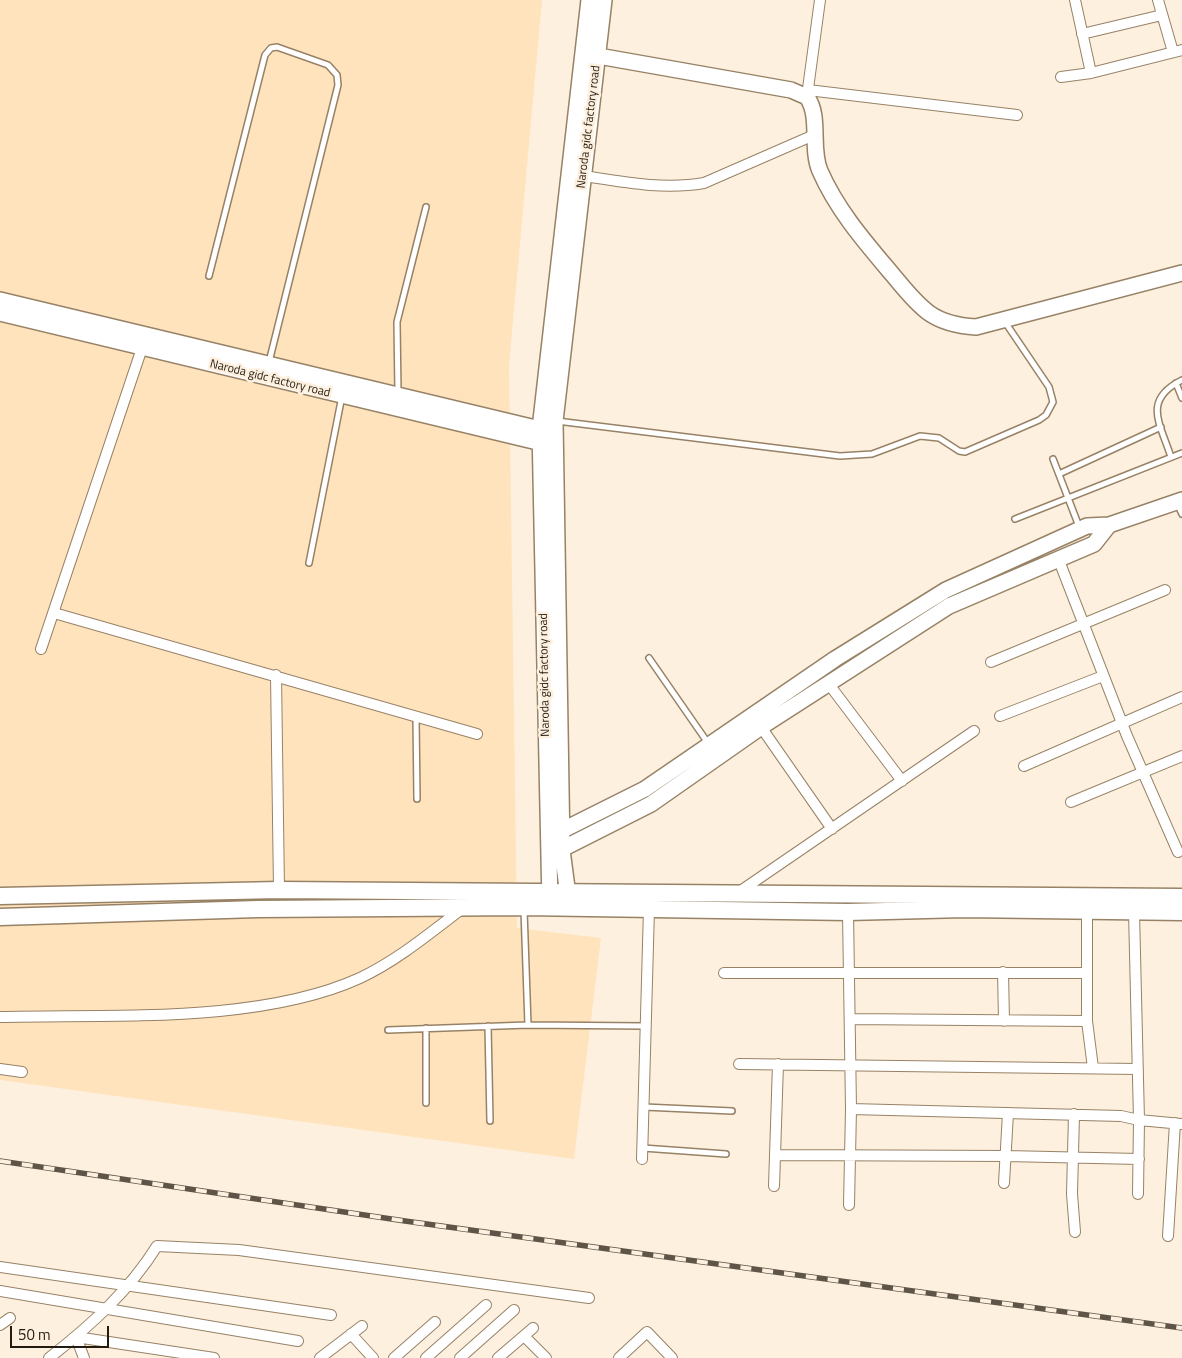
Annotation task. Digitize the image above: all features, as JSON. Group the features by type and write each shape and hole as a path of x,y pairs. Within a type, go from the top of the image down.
{"main road":[{"path":"0,896 279,890 524,900 568,900 739,892 1182,897"},
{"path":"0,917 258,909 464,908 524,900"},
{"path":"568,900 649,909 848,912 965,909 1182,912"}],"street":[{"name":"Naroda gidc factory road","path":"549,434 584,176 593,82 590,55 589,0"},
{"name":"Naroda gidc factory road","path":"550,900 556,852 549,434 590,55 604,0"},
{"path":"820,0 807,93 813,110 815,151 820,171 852,227 912,297 929,313 959,326 976,327 1182,273"},
{"path":"1075,0 1091,73"},
{"path":"1061,77 1091,73 1178,51 1162,15 1158,0"},
{"path":"1082,34 1162,15"},
{"path":"590,55 807,93 1017,115"},
{"path":"584,176 666,186 688,186 704,183 814,135"},
{"name":"Naroda gidc factory road","path":"0,300 549,434"},
{"name":"Naroda gidc factory road","path":"0,313 342,396 549,434"},
{"path":"41,649 142,348"},
{"path":"555,834 645,789 835,659 946,590 1087,526 1109,526 1180,505"},
{"path":"556,852 651,804 761,727 949,606 1094,544 1109,526"},
{"path":"1058,558 1082,625 1178,852"},
{"path":"990,662 1165,590"},
{"path":"54,613 477,734"},
{"path":"276,675 279,890"},
{"path":"1000,716 1103,676"},
{"path":"828,683 902,781"},
{"path":"1024,766 1182,697"},
{"path":"761,727 832,829"},
{"path":"739,892 974,730"},
{"path":"1071,802 1182,756"},
{"name":"Naroda gidc factory road","path":"556,852 568,900"},
{"path":"0,1016 194,1013 292,1001 359,978 405,952 464,908"},
{"path":"642,1153 649,909"},
{"path":"1087,910 1087,1021 1093,1068"},
{"path":"848,912 851,1064 849,1205"},
{"path":"1134,912 1139,1120 1138,1194"},
{"path":"724,972 1087,973"},
{"path":"1003,972 1004,1021"},
{"path":"850,1019 1087,1021"},
{"path":"739,1064 1138,1069"},
{"path":"774,1186 778,1064"},
{"path":"0,1069 22,1072"},
{"path":"851,1108 1121,1116 1139,1120 1179,1123 1168,1236"},
{"path":"1004,1183 1008,1113"},
{"path":"1074,1114 1072,1194 1075,1232"},
{"path":"775,1155 1072,1156 1139,1159"},
{"path":"49,1358 76,1337 105,1310 143,1269 157,1246 239,1250 589,1298"},
{"path":"0,1268 331,1316"},
{"path":"0,1291 298,1341"},
{"path":"426,1358 486,1305"},
{"path":"460,1358 514,1310"},
{"path":"0,1325 10,1318"},
{"path":"394,1358 436,1322"},
{"path":"320,1358 362,1326"},
{"path":"501,1357 533,1328"},
{"path":"619,1358 647,1332 672,1358"},
{"path":"351,1334 373,1358"},
{"path":"524,1336 546,1358"},
{"path":"76,1337 84,1358"},
{"path":"76,1337 214,1358"}],"lane":[{"path":"209,276 265,55 271,48 276,47 328,64 337,75 338,85 268,365"},
{"path":"398,396 397,322 426,207"},
{"path":"549,434 840,456 872,454 920,436 939,438 959,451 965,452 1039,420 1046,415 1053,402 1049,387 1003,320"},
{"path":"1171,457 1157,415 1157,402 1166,390 1182,380"},
{"path":"1176,383 1182,398"},
{"path":"309,563 342,396"},
{"path":"1059,474 1161,427"},
{"path":"1015,519 1182,453"},
{"path":"1053,459 1080,529"},
{"path":"649,658 710,745"},
{"path":"416,716 417,799"},
{"path":"524,900 528,1025"},
{"path":"388,1030 528,1025 646,1026"},
{"path":"488,1026 490,1121"},
{"path":"426,1028 426,1103"},
{"path":"644,1107 732,1111"},
{"path":"642,1153 726,1154"}],"shaded area":[{"path":"0,0 542,0 509,365 517,928 601,938 574,1159 0,1080"}],"railway":[{"path":"0,1161 405,1221 1182,1328"}]}
